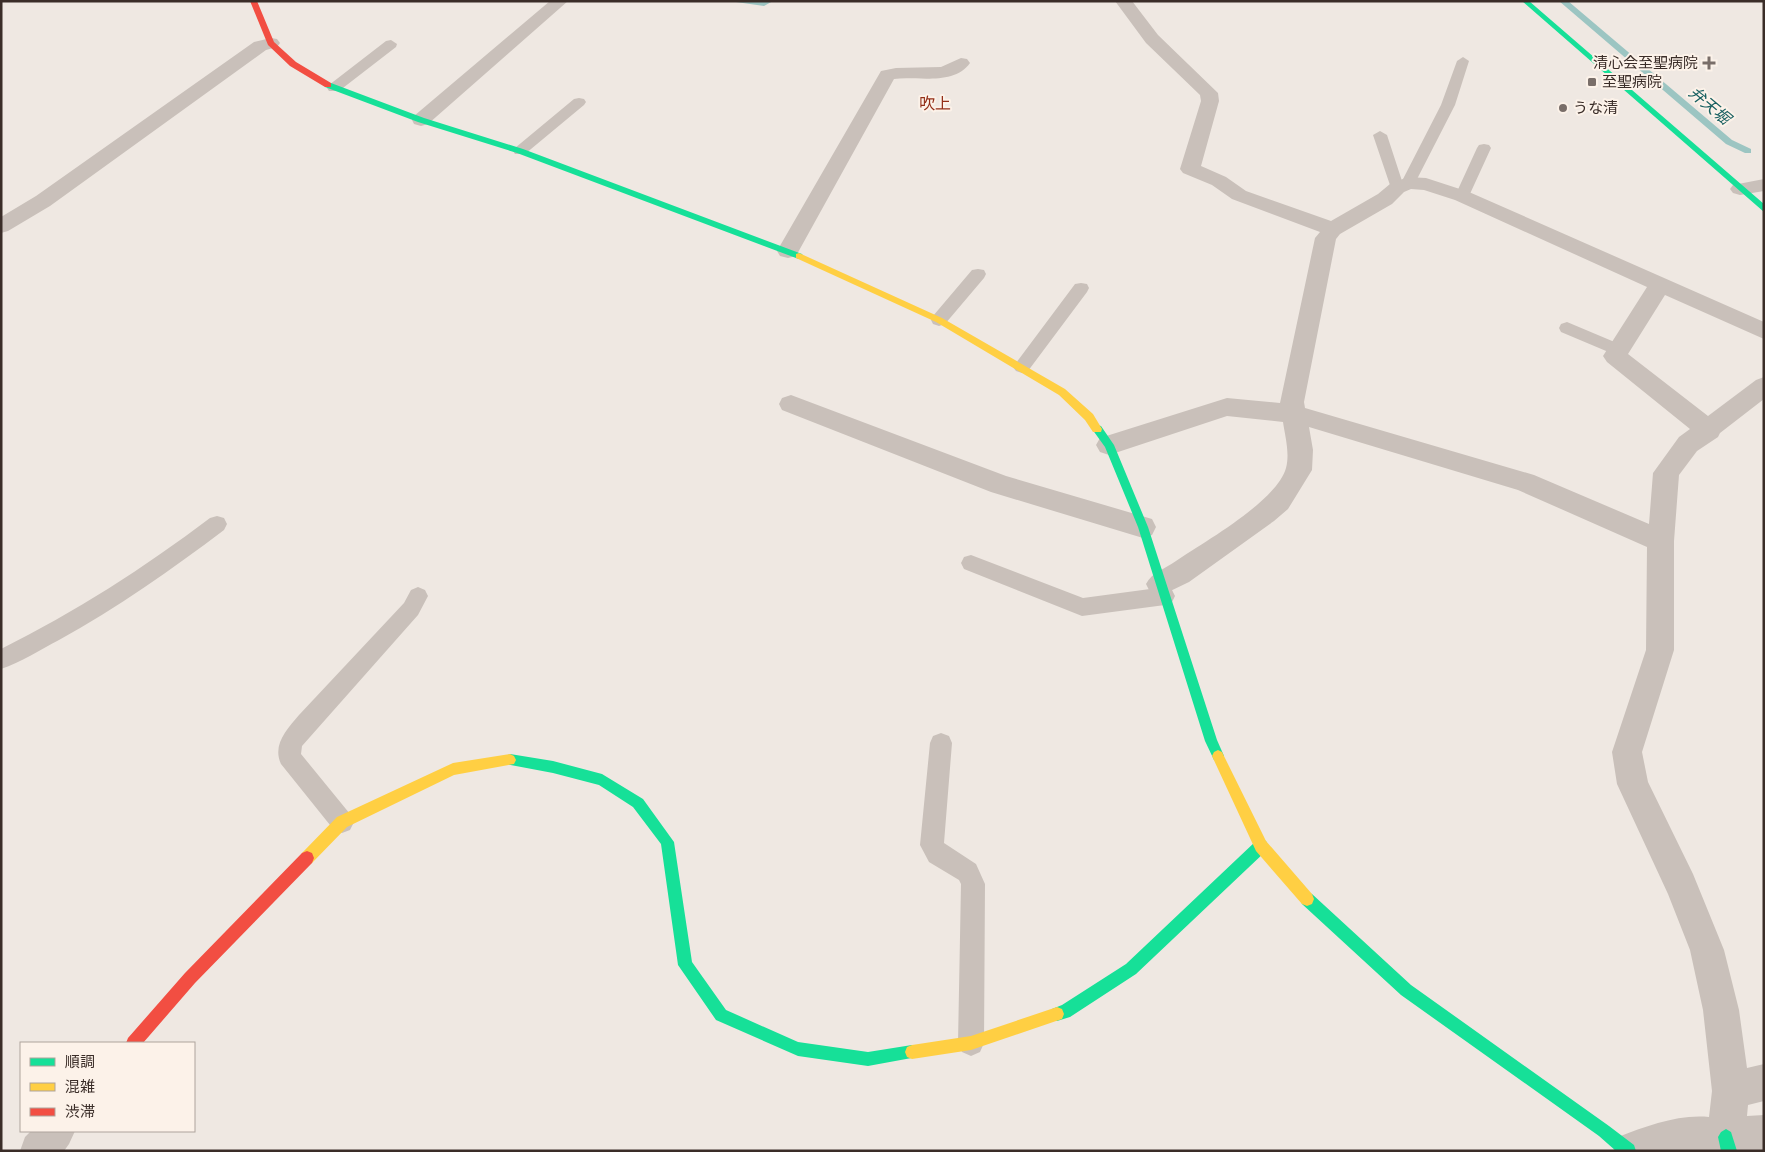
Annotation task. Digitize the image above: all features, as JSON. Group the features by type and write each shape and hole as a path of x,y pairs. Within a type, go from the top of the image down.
{"street":[{"path":"253,1 271,43 293,64 334,88 421,120 520,151 788,252 939,320 1062,392 1089,417 1109,445 1143,527 1211,741 1261,846 1316,908 1406,990 1604,1131 1628,1151"},
{"path":"421,120 560,1"},
{"path":"1123,1 1134,18 1167,56 1210,93 1210,101 1190,169 1219,181 1239,195 1333,229"},
{"path":"1524,1 1764,209"},
{"path":"1,226 43,201 260,46 271,43"},
{"path":"788,252 887,75 899,72 942,74 952,70 961,63"},
{"path":"1162,590 1179,574 1279,502 1299,470 1300,450 1292,402 1326,238 1333,229 1385,199 1402,185 1426,184 1462,196 1764,331"},
{"path":"1740,189 1764,185"},
{"path":"1660,285 1615,356 1709,430"},
{"path":"1728,1144 1747,1087 1721,1010 1707,950 1681,886 1633,784 1627,752 1660,650 1661,541 1666,473 1688,444 1709,430 1764,386"},
{"path":"792,404 1000,485 1143,527"},
{"path":"1109,445 1227,407 1294,414 1525,482 1661,541"},
{"path":"134,1042 190,978 342,822 453,769 510,760 552,766 602,780 638,803 667,842 685,966 721,1014 798,1049 868,1059 971,1043 1065,1012 1131,969 1261,846"},
{"path":"39,1151 55,1132"},
{"path":"1632,1151 1673,1137 1704,1135 1728,1144 1764,1134"}],"lane":[{"path":"334,88 391,44"},
{"path":"1402,185 1448,105 1463,61"},
{"path":"520,151 579,102"},
{"path":"1380,135 1402,185"},
{"path":"1462,196 1484,148"},
{"path":"939,320 978,274"},
{"path":"1022,367 1081,288"},
{"path":"1567,328 1618,350"},
{"path":"1,660 57,632 124,591 180,553 217,524"},
{"path":"971,563 1082,607 1162,590"},
{"path":"342,822 289,757 291,742 307,722 411,609 418,596"},
{"path":"941,743 932,845 937,854 968,872 973,884 971,1043"}],"waterway":[{"name":"弁天堀","path":"733,1 764,4 769,1"},
{"name":"弁天堀","path":"1563,1 1729,142 1748,151"}],"traffic: fast":[{"path":"1525,1 1764,209"},
{"path":"328,85 421,120 520,151 799,256"},
{"path":"1097,429 1109,445 1143,527 1211,741 1218,756"},
{"path":"510,760 553,767 602,780 638,803 667,842 685,965 721,1015 798,1049 868,1059 912,1052"},
{"path":"1057,1014 1065,1012 1131,969 1261,846"},
{"path":"1307,899 1406,990 1604,1131 1628,1151"},
{"path":"1726,1137 1729,1151"}],"traffic: slow":[{"path":"799,256 939,320 1062,392 1089,417 1097,429"},
{"path":"1218,756 1261,846 1307,899"},
{"path":"307,858 342,822 453,769 510,760"},
{"path":"912,1052 971,1043 1057,1014"}],"traffic: jam":[{"path":"253,1 271,43 293,64 328,85"},
{"path":"134,1042 190,978 307,858"}],"place":[{"name":"清心会至聖病院","path":"1709,63"},
{"name":"至聖病院","path":"1592,82"},
{"name":"うな清","path":"1563,108"}],"district":[{"name":"吹上","path":"935,103"}]}
